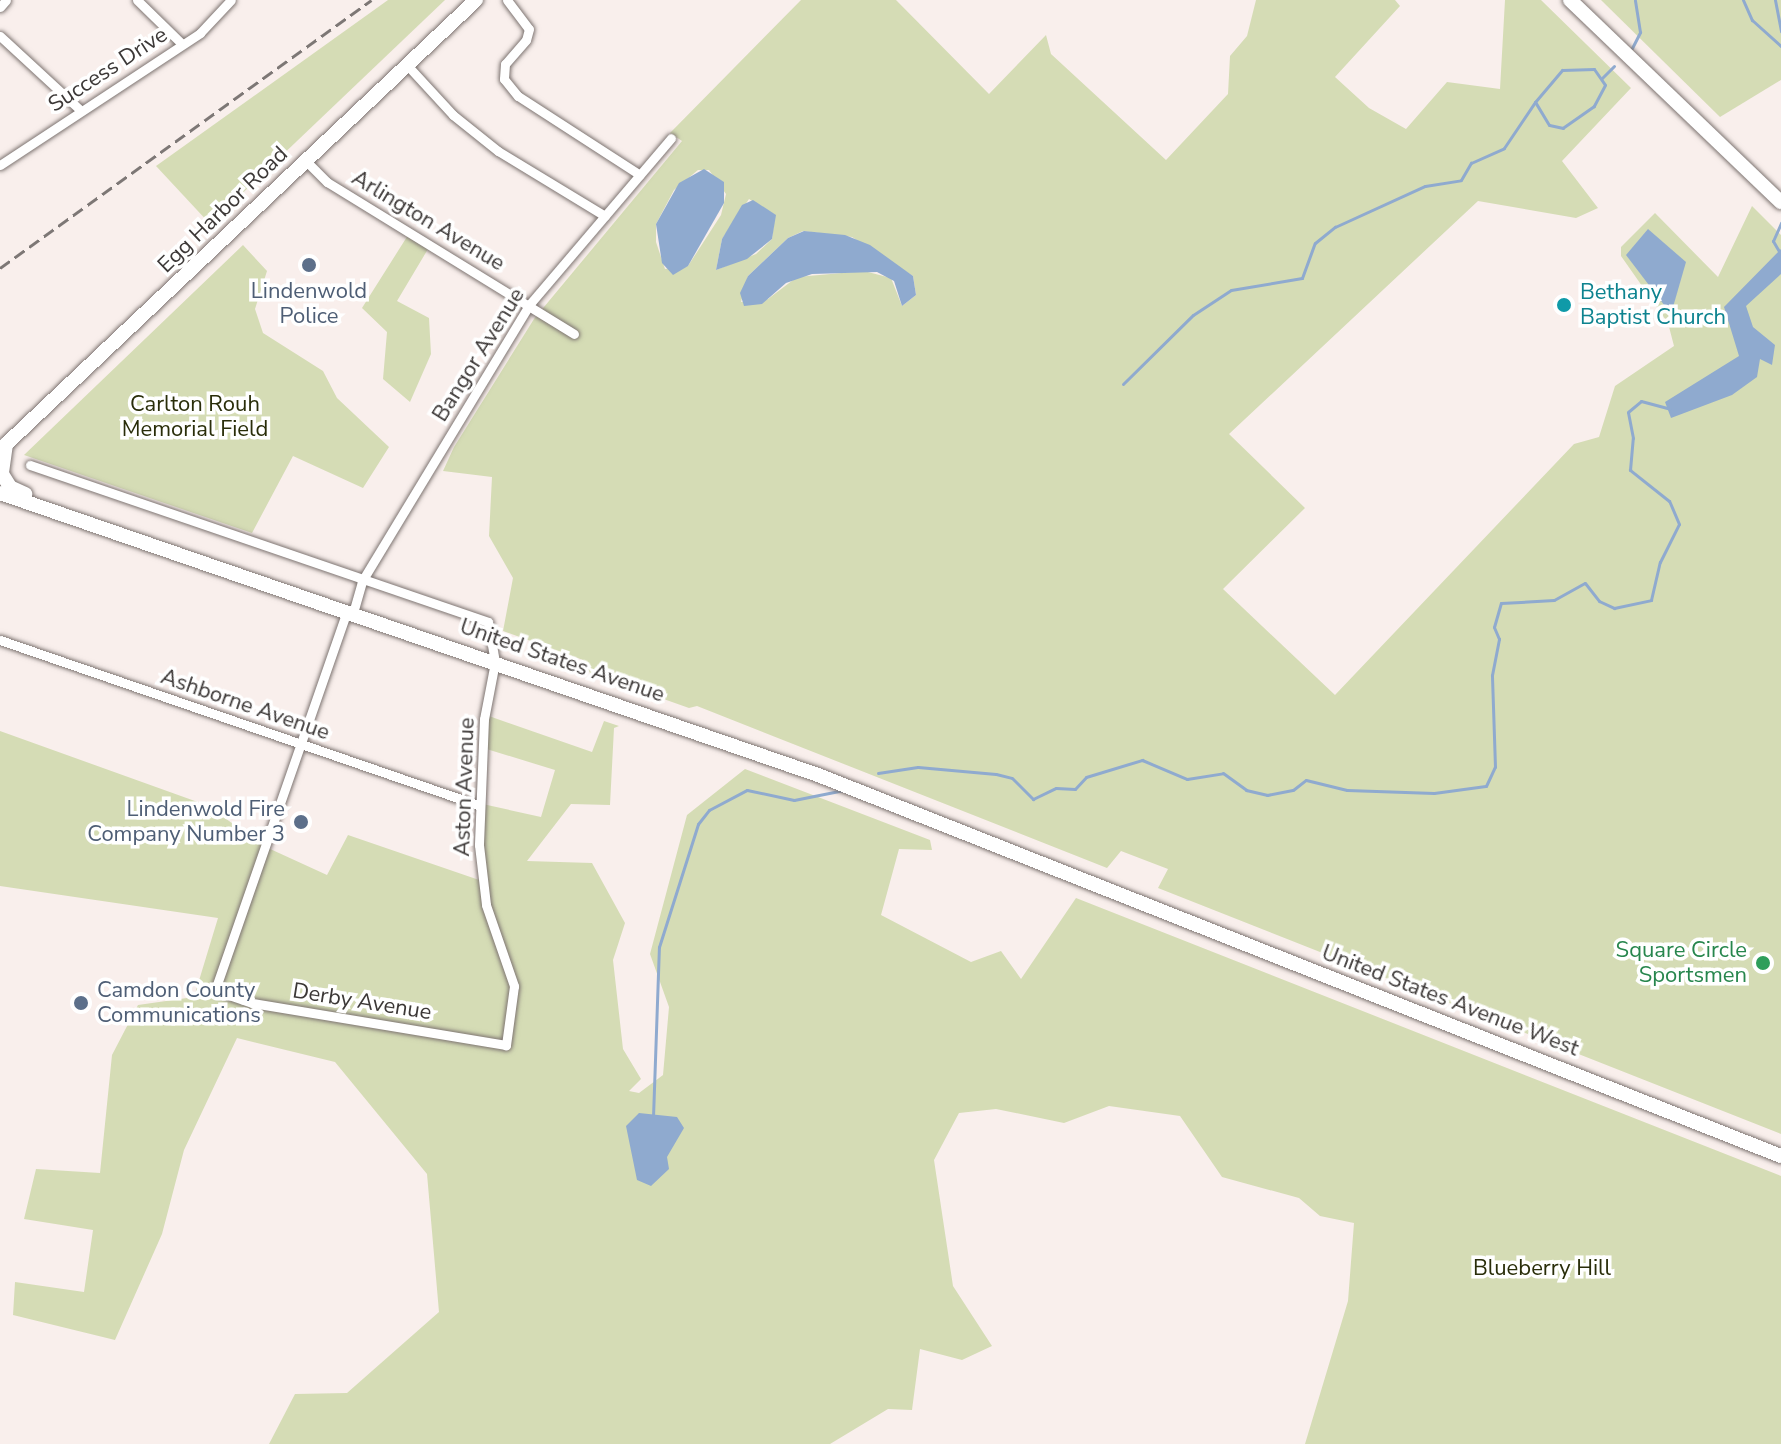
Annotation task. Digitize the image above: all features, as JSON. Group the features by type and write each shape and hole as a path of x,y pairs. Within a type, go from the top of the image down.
{"street":[{"path":"0,7 6,0"},
{"path":"137,0 182,44"},
{"name":"Success Drive","path":"0,165 79,109 200,33 231,0"},
{"name":"Egg Harbor Road","path":"3,447 476,0"},
{"path":"507,0 529,29 526,40 505,64 504,79 518,96 640,175"},
{"path":"1570,0 1781,202"},
{"path":"0,36 79,109"},
{"path":"407,65 453,115 498,151 605,216"},
{"name":"Bangor Avenue","path":"215,990 362,581 529,305 671,138"},
{"name":"Arlington Avenue","path":"306,161 327,182 574,334"},
{"path":"3,447 2,468 6,482 59,514"},
{"name":"United States Avenue","path":"30,465 488,622"},
{"name":"United States Avenue","path":"0,493 804,770 1104,888"},
{"name":"Aston Avenue","path":"488,622 495,662 484,719 478,805 486,905 514,986 506,1045"},
{"name":"Ashborne Avenue","path":"0,640 478,805"},
{"name":"United States Avenue West","path":"1104,888 1781,1156"},
{"name":"Derby Avenue","path":"215,990 252,1003 506,1045"}],"green space":[{"path":"388,0 445,0 210,224 156,166"},
{"path":"801,0 896,0 989,94 1046,35 1051,54 1166,160 1228,94 1230,56 1247,36 1256,0 1395,0 1400,6 1335,77 1369,108 1406,129 1447,82 1500,89 1505,0 1541,0 1631,88 1562,161 1598,208 1576,218 1478,201 1229,434 1305,508 1223,589 1335,695 1574,444 1599,437 1615,386 1674,346 1668,323 1621,256 1621,247 1655,213 1718,277 1752,206 1781,235 1781,1134 1158,888 1168,869 1121,851 1107,868 697,706 689,708 590,673 583,660 503,631 513,578 489,536 492,477 443,471 454,447 534,319 682,141 670,133","holes":["698,170 709,170 726,194 721,215 688,266 665,269 656,242 656,224 674,190","749,199 775,215 772,239 756,254 716,270 722,239","803,231 852,237 913,276 916,295 902,306 891,278 864,271 797,277 768,299 741,302 748,276 788,238"]},
{"path":"1601,0 1781,0 1781,80 1720,117"},
{"path":"410,232 431,244 397,301 429,318 431,354 410,402 383,379 387,332 362,308"},
{"name":"Carlton Rouh Memorial Field","path":"243,245 267,271 255,309 263,333 323,371 337,398 389,447 363,488 293,456 252,533 24,455"},
{"name":"Blueberry Hill","path":"486,715 592,752 604,721 619,726 614,728 610,805 571,804 527,861 592,863 625,923 613,960 623,1049 641,1079 629,1091 639,1093 663,1075 669,1007 650,954 687,815 745,769 930,840 932,850 899,849 881,915 971,962 1001,951 1021,979 1076,898 1781,1176 1781,1444 1305,1444 1348,1301 1354,1223 1320,1216 1299,1198 1222,1177 1180,1116 1109,1106 1064,1123 996,1109 959,1113 934,1160 953,1286 992,1346 962,1360 920,1349 912,1410 888,1409 830,1444 269,1444 295,1394 347,1393 439,1312 427,1174 335,1062 237,1038 184,1150 162,1234 115,1340 13,1315 15,1282 84,1292 93,1230 24,1219 36,1169 100,1173 112,1055 138,1005 194,997 218,918 0,886 0,731 206,805 268,848 327,875 348,835 482,881 478,803 541,817 555,770 480,747"}],"water":[{"path":"704,169 724,182 724,203 688,266 673,275 662,263 656,224 679,183"},
{"path":"753,200 776,215 772,239 747,259 716,270 722,239 742,205"},
{"path":"1648,229 1686,262 1671,314 1626,255"},
{"path":"804,231 845,235 870,245 913,276 916,295 902,306 894,281 877,272 812,274 786,283 762,304 744,306 740,293 748,276 788,238"},
{"path":"1781,249 1781,274 1746,306 1753,327 1775,345 1772,365 1760,359 1757,377 1732,395 1671,418 1665,402 1739,356 1724,307"},
{"path":"639,1113 677,1117 684,1128 667,1157 669,1169 651,1186 637,1180 626,1126"}],"waterway":[{"path":"1632,48 1640,32 1635,0"},
{"path":"1743,0 1752,20 1781,46"},
{"path":"1775,0 1781,31"},
{"path":"1602,78 1614,66"},
{"path":"1123,384 1193,315 1231,290 1302,278 1315,243 1335,227 1425,186 1461,180 1471,163 1504,148 1535,102 1562,70 1594,69 1605,85 1594,106 1563,128 1549,125 1535,102"},
{"path":"1780,253 1773,241 1781,223"},
{"path":"878,773 918,767 996,774 1012,778 1033,799 1056,788 1075,789 1086,777 1142,760 1187,779 1223,773 1246,790 1267,795 1293,790 1306,780 1347,790 1434,793 1486,786 1495,767 1492,675 1499,639 1494,627 1501,603 1554,600 1585,583 1599,601 1614,608 1651,600 1660,562 1679,524 1669,501 1630,470 1633,438 1628,412 1641,401 1670,409"},
{"path":"653,1117 659,947 698,824 709,810 747,790 794,800 844,790"}],"railway":[{"path":"0,268 371,0"}],"place":[{"name":"Lindenwold Police","path":"309,265"},
{"name":"Bethany Baptist Church","path":"1564,305"},
{"name":"Lindenwold Fire Company Number 3","path":"301,822"},
{"name":"Square Circle Sportsmen","path":"1763,963"},
{"name":"Camdon County Communications","path":"81,1003"}]}
